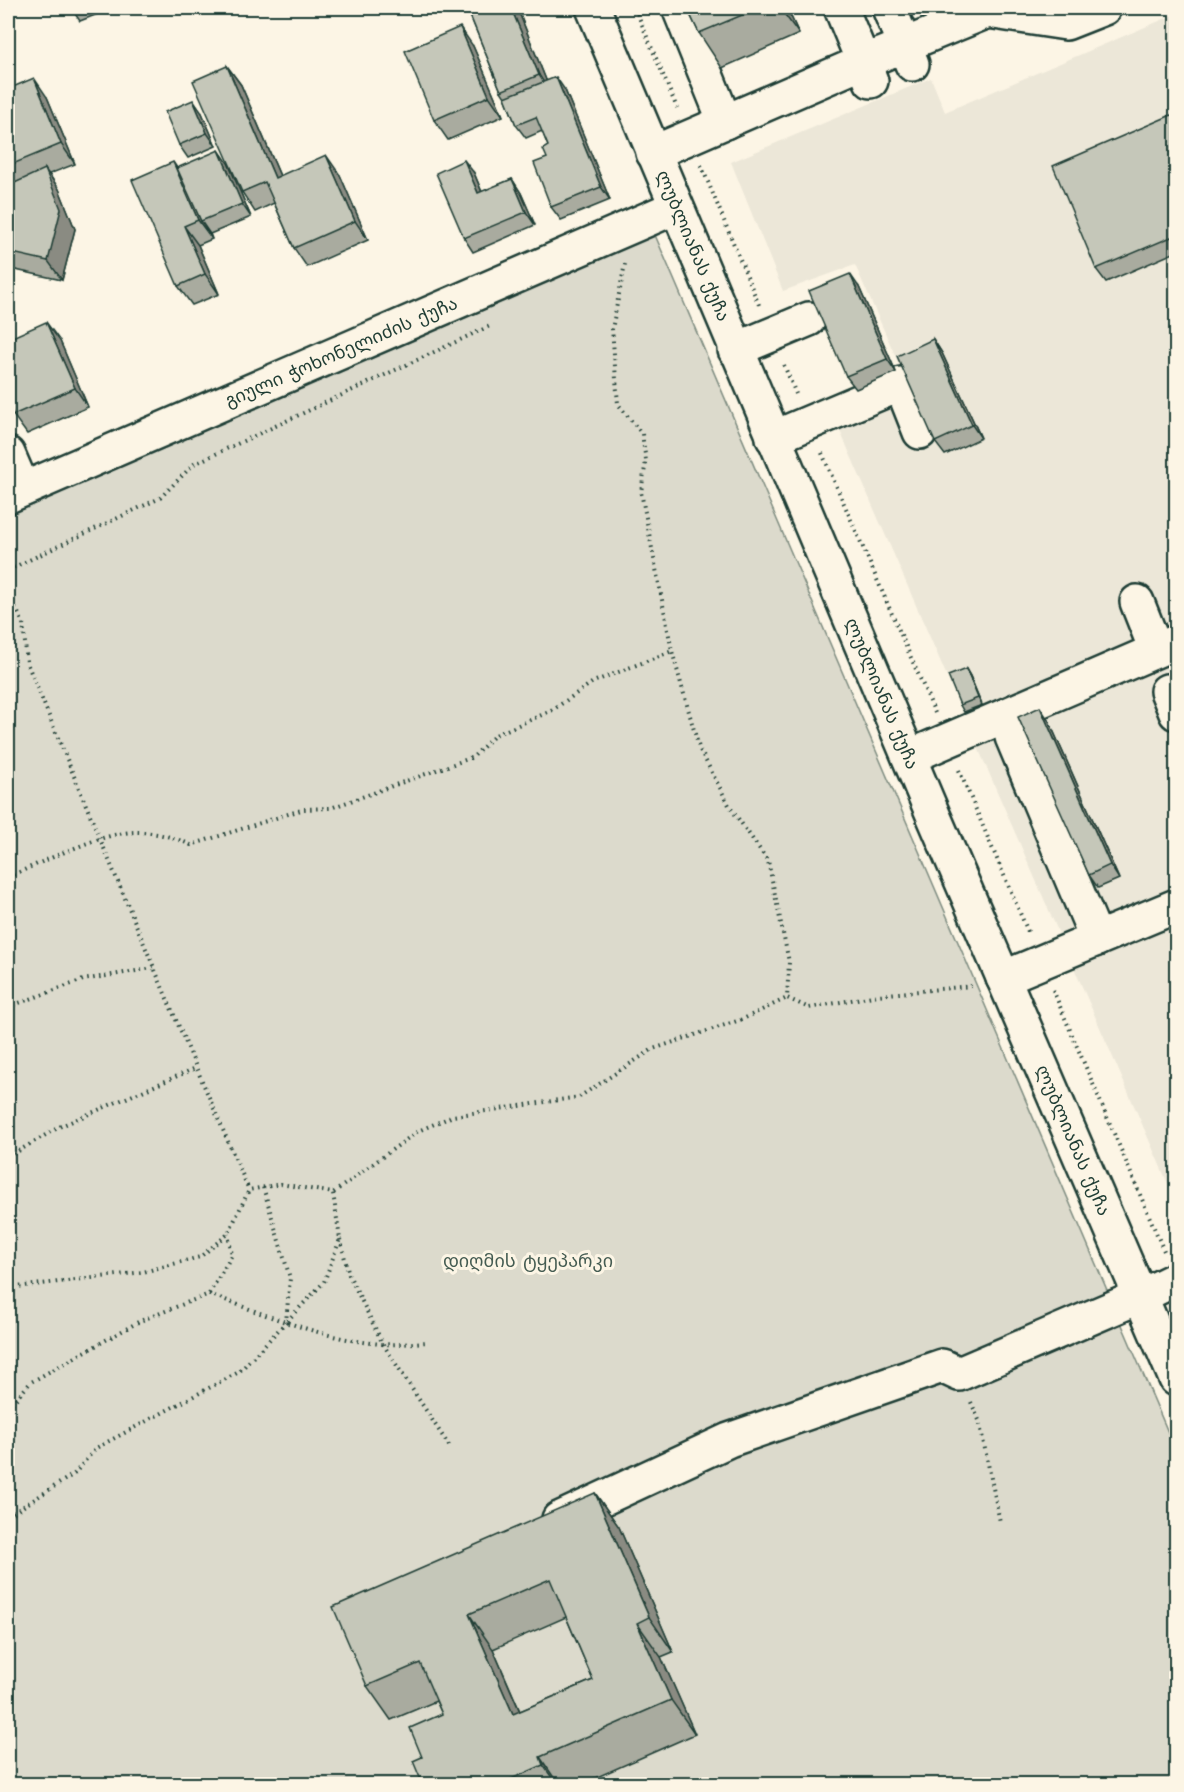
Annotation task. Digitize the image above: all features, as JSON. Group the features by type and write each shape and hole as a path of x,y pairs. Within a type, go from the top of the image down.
{"street":[{"name":"ლუბლიანას ქუჩა","path":"592,8 735,350 1176,1378"},
{"path":"679,8 725,122"},
{"path":"841,8 867,71"},
{"path":"889,8 909,55"},
{"path":"653,153 725,122 909,55 988,11 1066,23 1104,8"},
{"name":"გიული ჭოხონელიძის ქუჩა","path":"15,493 676,207"},
{"path":"735,350 809,319"},
{"path":"773,438 901,384 920,432"},
{"path":"8,454 15,493"},
{"path":"909,757 1166,646 1137,602"},
{"path":"1012,737 1097,939"},
{"path":"1003,978 1176,906"},
{"path":"528,1534 729,1440 942,1365 959,1374 1176,1279"}],"path":[{"path":"635,8 678,109"},
{"path":"614,268 637,257 634,225"},
{"path":"625,263 612,329 618,404 642,434 646,461 640,492 672,651 699,748 730,807 768,861 789,962 787,998"},
{"path":"8,570 160,498 194,464 496,323"},
{"path":"8,591 23,623 27,663 131,910 153,968 249,1190 228,1234 200,1257 143,1272 8,1288"},
{"path":"8,877 100,839 135,832 174,837 191,845 304,809 331,808 473,757 495,735 551,711 593,682 672,651"},
{"path":"8,1007 83,980 153,968"},
{"path":"249,1190 281,1184 333,1192 418,1131 453,1116 579,1097 654,1049 743,1018 787,998 809,1008 878,995 981,985 1003,978"},
{"path":"8,1157 61,1126 196,1068"},
{"path":"263,1188 290,1278 286,1322"},
{"path":"333,1192 340,1239 349,1275 383,1344 451,1449"},
{"path":"8,1408 31,1382 140,1321 209,1294 232,1255 228,1234"},
{"path":"8,1516 74,1474 96,1448 239,1372 324,1282 340,1239"},
{"path":"209,1294 286,1322 355,1341 383,1344 427,1342"},
{"path":"959,1374 979,1420 1000,1522"}],"shaded area":[{"path":"1176,14 1176,1202 827,401 902,371 855,265 783,291 731,162 931,78 945,112"}],"green space":[{"name":"დიღმის ტყეპარკი","path":"655,235 1176,1451 1176,1784 8,1784 8,515"}],"building":[{"path":"467,8 511,8 539,75 501,91"},
{"path":"687,8 759,8 699,33"},
{"path":"460,27 489,96 434,120 405,51"},
{"path":"227,66 275,178 326,155 355,221 294,248 265,182 242,192 193,81"},
{"path":"556,77 601,187 551,207 534,163 547,158 543,149 548,146 536,117 516,125 505,97"},
{"path":"34,78 61,144 8,166 8,89"},
{"path":"193,100 207,133 179,145 165,112"},
{"path":"1176,113 1176,235 1096,269 1053,166"},
{"path":"219,150 242,204 201,221 177,168"},
{"path":"464,160 478,193 512,179 526,212 464,238 436,173"},
{"path":"173,162 198,220 184,226 205,274 178,286 132,180"},
{"path":"45,169 61,209 48,261 8,252 8,186"},
{"path":"850,274 887,359 846,376 809,291"},
{"path":"46,322 75,388 13,415 8,401 8,339"},
{"path":"933,339 972,425 935,442 897,356"},
{"path":"966,669 978,698 960,705 948,676"},
{"path":"1040,707 1110,865 1089,875 1018,717"},
{"path":"595,1493 649,1617 637,1623 671,1700 540,1757 543,1765 498,1785 423,1785 413,1761 422,1757 410,1728 442,1714 420,1663 367,1686 333,1607","holes":["550,1579 593,1680 513,1714 469,1614"]}]}
